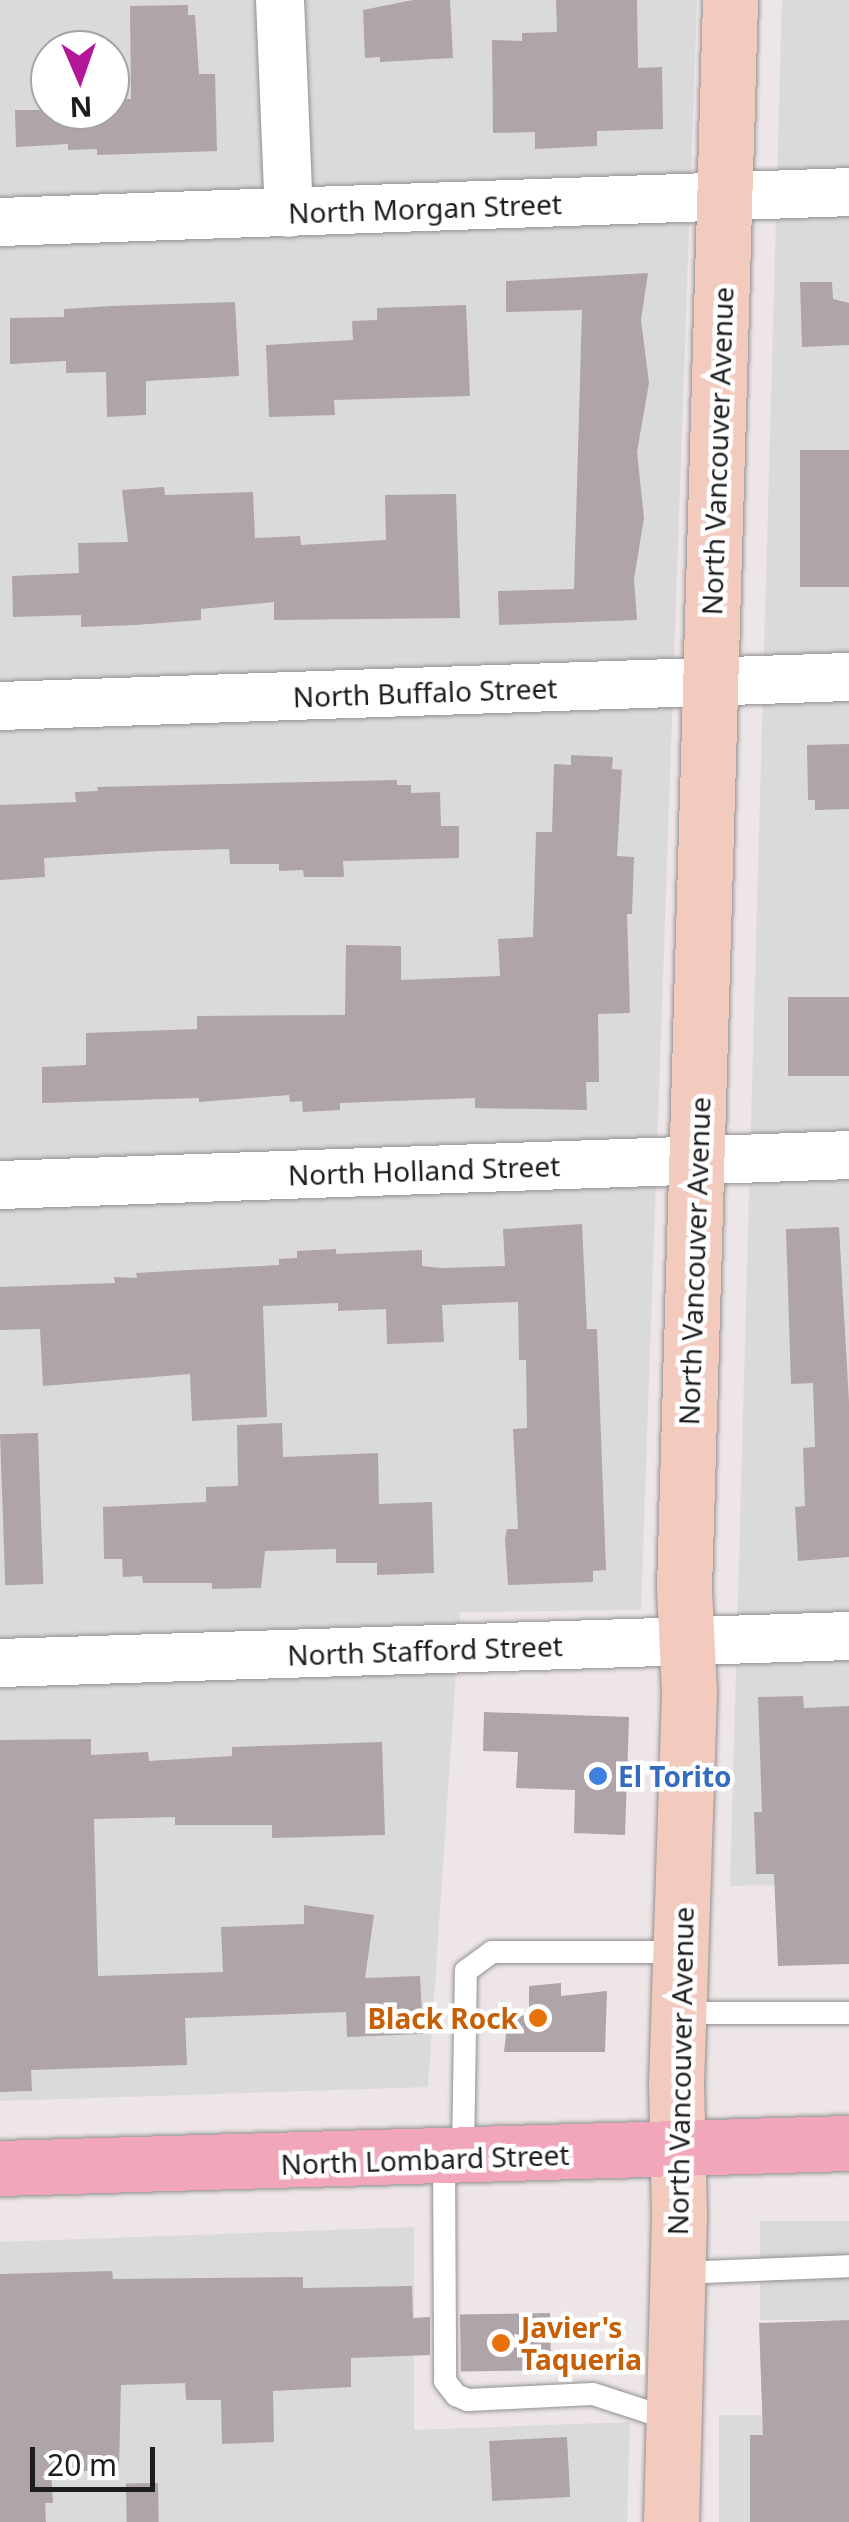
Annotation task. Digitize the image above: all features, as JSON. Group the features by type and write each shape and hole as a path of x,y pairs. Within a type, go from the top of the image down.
{"main road":[{"name":"North Lombard Street","path":"0,2168 849,2143"}],"street":[{"path":"280,0 289,213"},
{"name":"North Vancouver Avenue","path":"671,2522 687,1642 684,1588 730,0"},
{"name":"North Morgan Street","path":"0,222 849,192"},
{"name":"North Buffalo Street","path":"0,706 849,676"},
{"name":"North Holland Street","path":"0,1185 849,1155"},
{"name":"North Stafford Street","path":"0,1662 849,1636"}],"lane":[{"path":"673,2420 593,2394 468,2400 456,2395 446,2380 453,2157 466,1971 492,1952 680,1952"},
{"path":"678,2013 849,2013"},
{"path":"677,2273 849,2266"}],"shaded area":[{"path":"0,0 697,0 641,1610 460,1612 428,2087 0,2101"},
{"path":"782,0 849,0 849,1884 730,1886"},
{"path":"760,2221 849,2221 849,2320 760,2320"},
{"path":"414,2227 414,2430 630,2422 627,2522 0,2522 0,2242"},
{"path":"719,2415 849,2415 849,2522 719,2522"}],"building":[{"path":"413,0 450,0 453,58 380,62 380,57 365,58 363,10"},
{"path":"556,0 637,0 638,68 662,67 663,129 597,131 597,146 535,149 535,132 493,133 492,40 522,41 522,33 557,32"},
{"path":"188,5 188,15 195,15 199,74 215,74 217,151 97,155 97,149 68,150 68,144 16,147 15,110 30,110 30,130 130,130 130,6"},
{"path":"648,273 641,320 649,383 637,452 644,518 634,579 637,620 499,625 498,591 574,589 582,310 506,312 506,281"},
{"path":"800,282 832,282 833,299 849,303 849,345 802,347"},
{"path":"235,302 239,376 146,381 146,415 107,417 106,372 66,373 66,361 10,364 10,318 64,317 64,309"},
{"path":"466,305 470,396 334,400 335,415 269,417 266,345 353,340 352,321 377,320 377,308"},
{"path":"800,450 849,450 849,587 800,587"},
{"path":"164,487 165,495 253,492 255,538 300,536 301,545 386,540 385,495 456,494 460,618 274,620 274,602 201,609 201,620 135,625 81,627 81,615 13,617 12,576 79,573 78,543 128,542 122,490"},
{"path":"849,744 849,809 815,810 815,800 808,800 807,745"},
{"path":"571,755 613,757 612,769 622,770 617,856 634,857 632,914 627,914 630,1013 598,1014 599,1082 586,1082 587,1110 475,1108 475,1098 340,1103 340,1110 303,1112 302,1101 290,1102 289,1095 199,1102 199,1098 42,1103 42,1067 86,1065 86,1033 197,1029 197,1016 345,1015 346,945 401,946 401,980 500,976 498,939 533,937 536,832 552,832 554,764 571,765"},
{"path":"397,780 397,785 411,785 411,793 440,792 441,826 459,826 459,858 343,861 344,877 304,877 303,870 279,871 279,864 230,864 229,849 160,851 44,858 45,877 0,880 0,805 76,802 75,792 98,791 97,787"},
{"path":"788,997 849,997 849,1076 788,1076"},
{"path":"582,1224 587,1329 597,1329 606,1570 593,1571 593,1582 508,1585 505,1539 507,1529 518,1529 513,1429 527,1428 526,1360 519,1360 518,1302 442,1305 444,1342 387,1344 386,1309 338,1311 338,1303 263,1306 267,1417 192,1421 190,1374 43,1386 40,1329 0,1330 0,1287 115,1283 114,1277 137,1278 136,1273 279,1265 279,1259 297,1258 297,1251 336,1249 336,1254 422,1250 422,1266 441,1268 505,1266 503,1229"},
{"path":"839,1227 849,1402 849,1557 798,1561 795,1507 805,1506 803,1448 815,1447 813,1383 791,1384 786,1229"},
{"path":"282,1423 283,1457 378,1453 379,1504 432,1502 434,1573 377,1575 377,1563 336,1563 336,1549 265,1551 261,1588 212,1589 212,1583 143,1583 142,1576 123,1577 122,1559 104,1559 103,1507 206,1502 206,1487 238,1486 237,1425"},
{"path":"38,1433 43,1584 5,1585 0,1434"},
{"path":"803,1696 804,1708 849,1706 849,1964 778,1966 774,1874 756,1874 754,1812 762,1812 758,1697"},
{"path":"484,1712 629,1717 625,1835 574,1833 575,1790 516,1788 518,1752 483,1751"},
{"path":"91,1739 91,1755 148,1752 149,1761 232,1756 232,1747 382,1742 385,1835 272,1838 272,1825 175,1825 175,1817 94,1819 98,1976 223,1972 221,1927 304,1924 304,1905 374,1915 365,1978 420,1976 423,2034 347,2037 346,2012 185,2018 187,2065 31,2070 32,2091 0,2092 0,1740"},
{"name":"Black Rock","path":"561,1983 561,1996 607,1991 605,2052 504,2052 508,2017 529,2015 529,1986"},
{"path":"112,2271 113,2279 303,2277 303,2288 412,2286 413,2318 430,2317 430,2355 351,2358 351,2387 273,2391 274,2442 222,2444 221,2400 186,2400 185,2383 121,2385 119,2470 51,2472 53,2503 45,2503 46,2522 0,2522 0,2274"},
{"path":"550,2313 551,2370 461,2372 460,2315"},
{"path":"849,2320 849,2522 750,2522 750,2435 763,2435 759,2323"},
{"path":"567,2437 570,2497 492,2501 489,2441"},
{"path":"158,2483 159,2522 127,2522 126,2484"}],"place":[{"name":"El Torito","path":"598,1776"},
{"name":"Black Rock","path":"538,2018"},
{"name":"Javier's Taqueria","path":"501,2343"}]}
